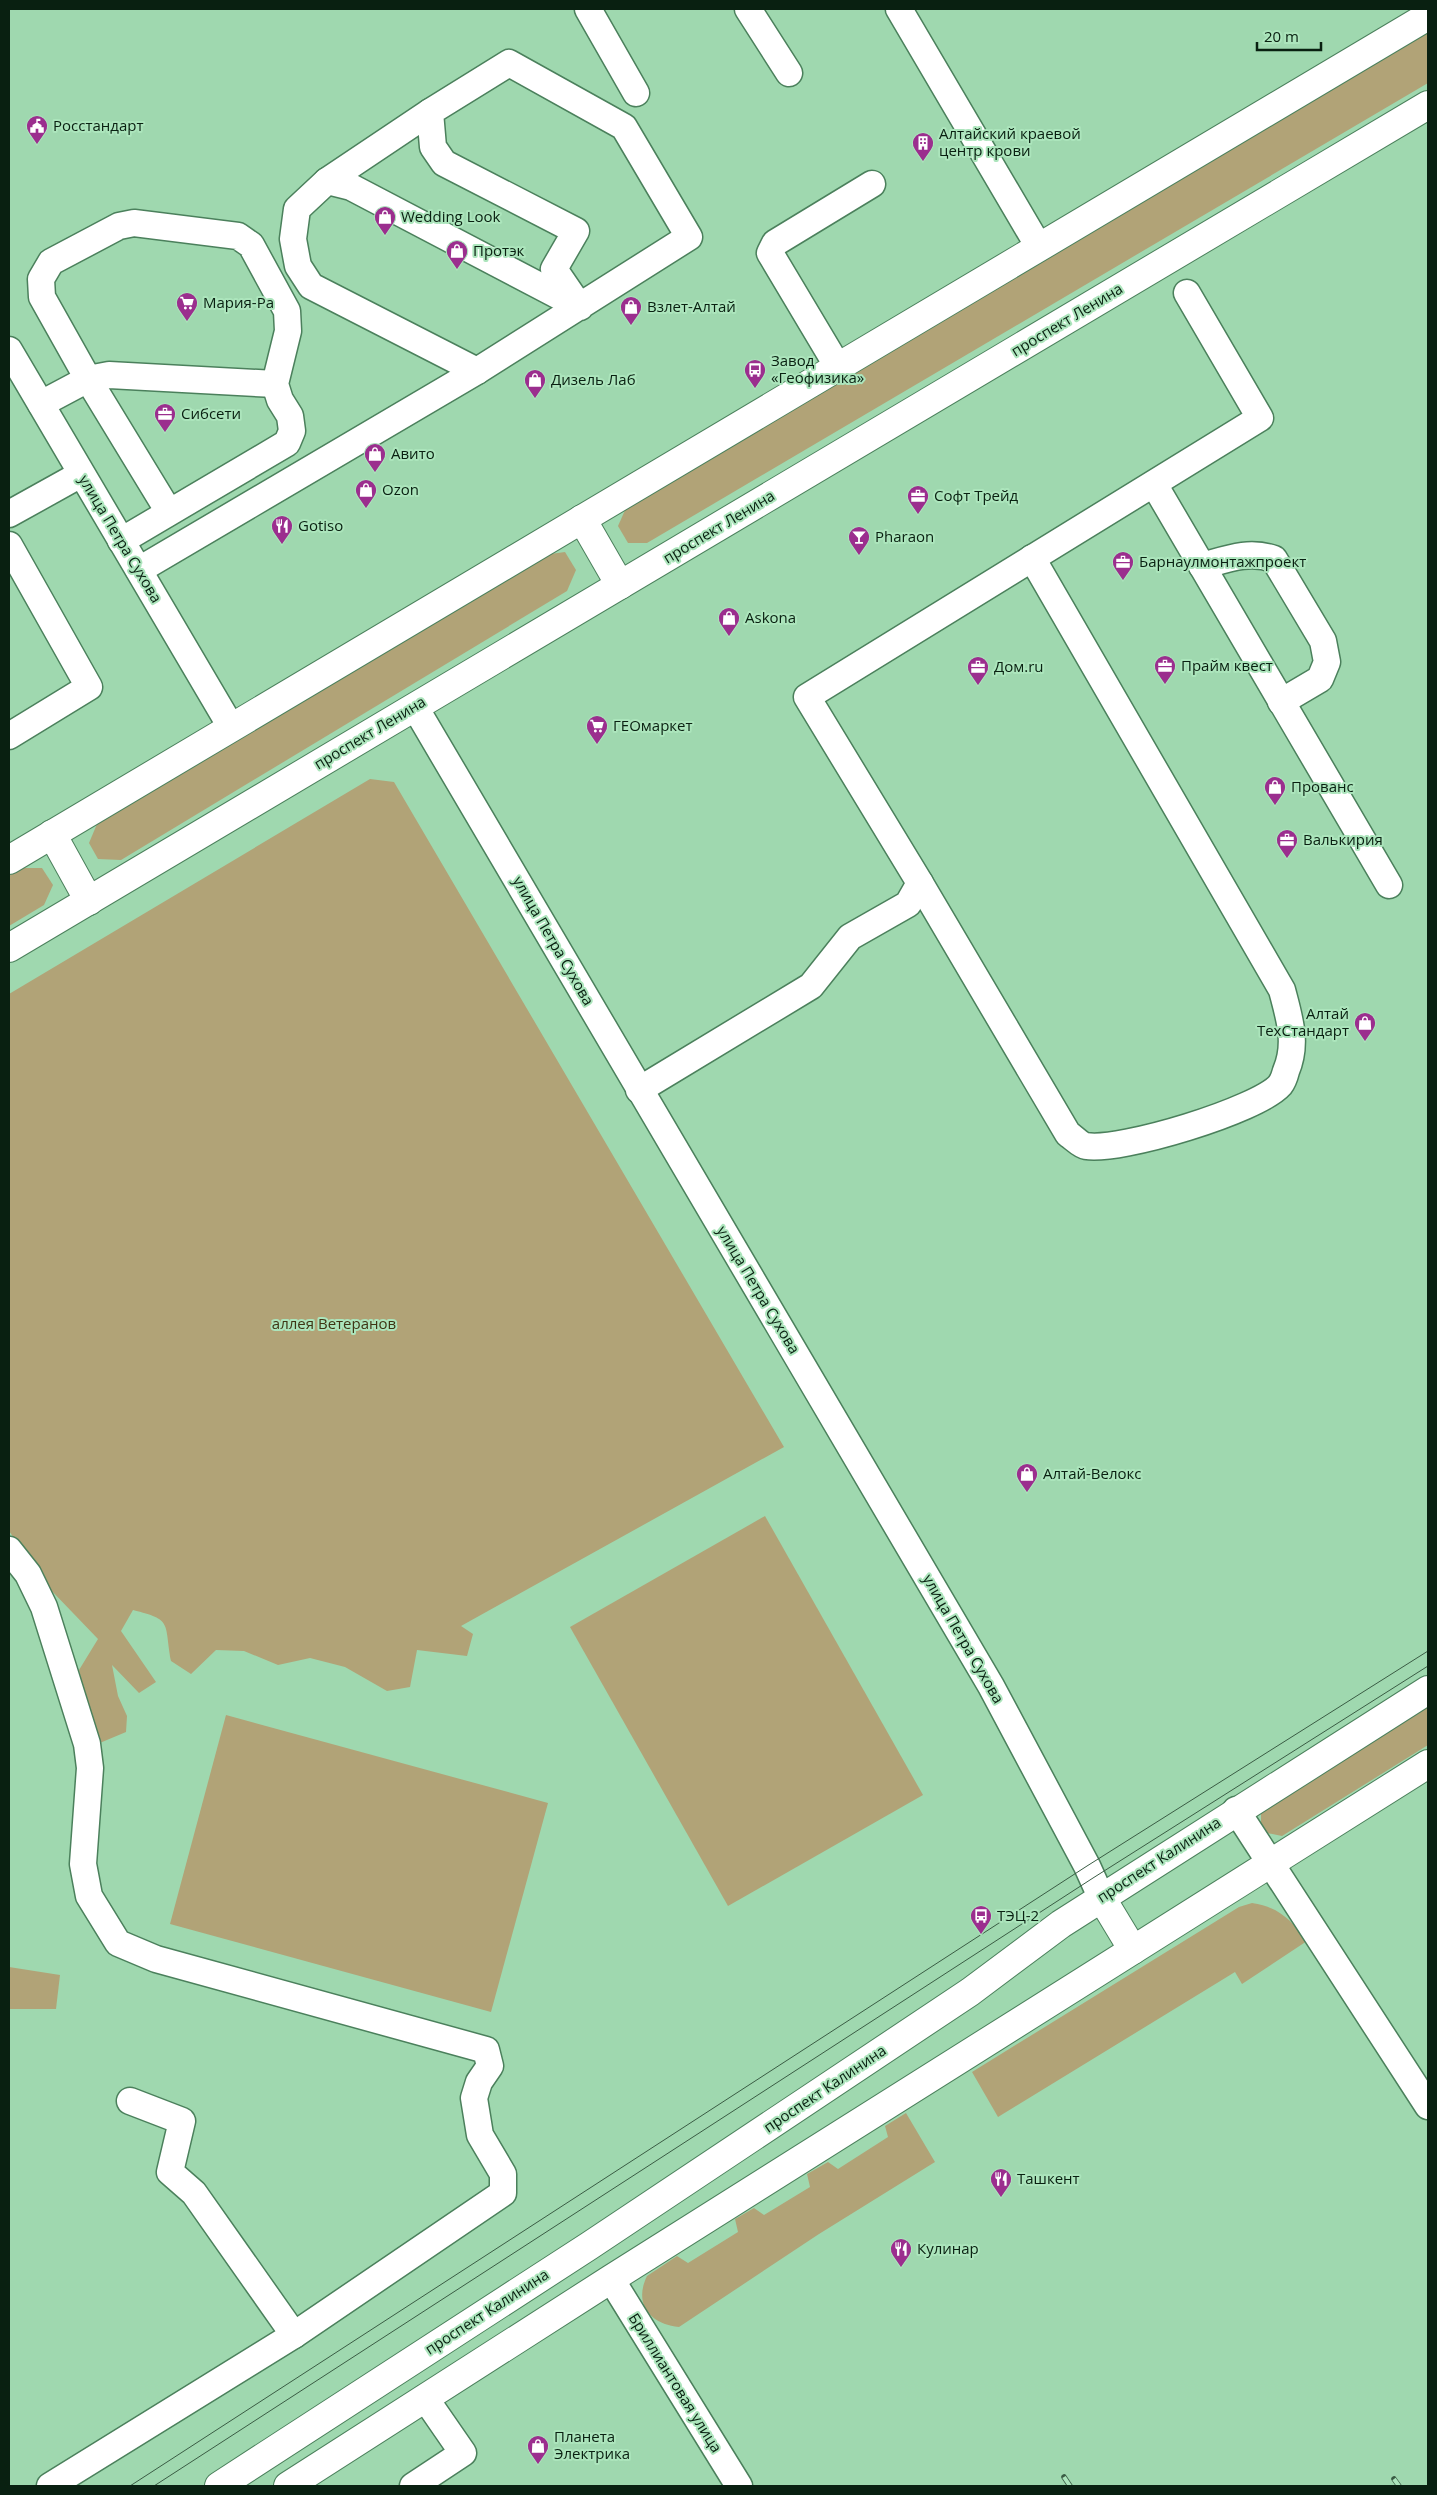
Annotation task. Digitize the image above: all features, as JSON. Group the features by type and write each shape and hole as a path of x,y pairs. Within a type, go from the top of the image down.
{"main road":[{"path":"9,860 1428,16"},
{"name":"проспект Ленина","path":"9,948 1428,105"},
{"path":"582,519 620,585"},
{"path":"52,834 89,900"},
{"name":"проспект Калинина","path":"219,2486 589,2246 970,1992 1061,1924 1097,1887 1236,1810 1428,1690"},
{"path":"288,2486 611,2279 1428,1764"},
{"path":"1097,1887 1134,1950"},
{"path":"589,2246 611,2279"}],"street":[{"path":"588,9 636,93"},
{"path":"748,9 789,73"},
{"path":"899,9 1039,247"},
{"path":"139,570 173,548 477,371 688,237 624,127 509,63 430,112 327,181 297,209 293,239 298,266 311,286 477,371"},
{"path":"430,112 433,147 444,163 576,231 554,269 580,307"},
{"path":"327,181 351,187 580,307"},
{"path":"838,367 770,253 775,243 872,184"},
{"path":"121,541 287,443 292,431 290,416 280,400 274,384 288,331 287,312 251,245 238,236 134,224 119,226 51,262 41,278 42,297 88,379 169,512"},
{"path":"1032,558 1282,990 1294,1043 1291,1060 1281,1084 1262,1099 1210,1119 1126,1144 1086,1146 1068,1134 920,883 806,697 1032,558 1154,484 1260,418 1187,293"},
{"name":"улица Петра Сухова","path":"9,350 231,727"},
{"path":"41,404 88,379 109,375 274,384"},
{"path":"9,514 82,474"},
{"path":"1154,484 1389,885"},
{"path":"9,545 89,687 9,736"},
{"path":"1202,566 1244,554 1260,554 1274,559 1323,641 1327,662 1320,679 1281,702"},
{"name":"улица Петра Сухова","path":"415,707 991,1686 1097,1887"},
{"path":"639,1090 811,986 850,937 908,904 920,883"},
{"path":"9,1550 28,1574 44,1607 87,1744 90,1768 84,1864 89,1896 118,1943 156,1959 486,2050 490,2058 490,2066 479,2082 474,2098 480,2135 503,2174 503,2193 294,2335 50,2486"},
{"path":"1236,1810 1428,2106"},
{"path":"130,2102 182,2122 170,2172 194,2193 294,2335"},
{"name":"Бриллиантовая улица","path":"611,2279 739,2486"},
{"path":"413,2486 463,2453 425,2398"}],"green space":[{"path":"1428,32 1428,83 647,543 628,543 618,526 626,508"},
{"path":"565,552 576,570 567,591 121,860 98,859 89,843 97,824 543,555"},
{"name":"аллея Ветеранов","path":"370,779 394,782 784,1447 461,1626 473,1634 467,1656 417,1650 410,1687 387,1691 345,1667 310,1658 278,1665 244,1651 216,1650 191,1674 171,1661 166,1630 161,1620 146,1613 133,1610 121,1631 156,1682 139,1693 112,1665 118,1696 127,1716 126,1732 95,1745 79,1670 98,1639 48,1587 9,1531 9,994"},
{"path":"21,868 42,868 53,885 44,905 9,926 9,876"},
{"path":"765,1516 923,1795 728,1906 570,1627"},
{"path":"1428,1706 1428,1745 1282,1836 1267,1833 1261,1824 1261,1812"},
{"path":"226,1715 548,1803 491,2012 170,1924"},
{"path":"1252,1903 1277,1911 1290,1921 1307,1941 1242,1984 1235,1972 998,2117 972,2072 1239,1907"},
{"path":"9,1967 60,1975 56,2009 9,2009"},
{"path":"906,2113 935,2162 819,2234 679,2327 660,2322 647,2311 642,2296 647,2276 677,2256 688,2263 738,2232 735,2219 754,2208 764,2215 810,2187 807,2174 828,2162 838,2169 888,2137 885,2126"}],"tram line":[{"path":"130,2486 1087,1866 1428,1651"},
{"path":"154,2486 1093,1878 1428,1666"}],"railway":[{"path":"1064,2477 1070,2486"},
{"path":"1394,2479 1399,2486"}],"place":[{"name":"Росстандарт","path":"37,145"},
{"name":"Алтайский краевой центр крови","path":"923,162"},
{"name":"Wedding Look","path":"385,236"},
{"name":"Протэк","path":"457,270"},
{"name":"Мария-Ра","path":"187,322"},
{"name":"Взлет-Алтай","path":"631,326"},
{"name":"Завод «Геофизика»","path":"755,389"},
{"name":"Дизель Лаб","path":"535,399"},
{"name":"Сибсети","path":"165,433"},
{"name":"Авито","path":"375,473"},
{"name":"Ozon","path":"366,509"},
{"name":"Софт Трейд","path":"918,515"},
{"name":"Gotiso","path":"282,545"},
{"name":"Pharaon","path":"859,556"},
{"name":"Барнаулмонтажпроект","path":"1123,581"},
{"name":"Askona","path":"729,637"},
{"name":"Прайм квест","path":"1165,685"},
{"name":"Дом.ru","path":"978,686"},
{"name":"ГЕОмаркет","path":"597,745"},
{"name":"Прованс","path":"1275,806"},
{"name":"Валькирия","path":"1287,859"},
{"name":"Алтай ТехСтандарт","path":"1365,1042"},
{"name":"Алтай-Велокс","path":"1027,1493"},
{"name":"ТЭЦ-2","path":"981,1935"},
{"name":"Ташкент","path":"1001,2198"},
{"name":"Кулинар","path":"901,2268"},
{"name":"Планета Электрика","path":"538,2465"}]}
